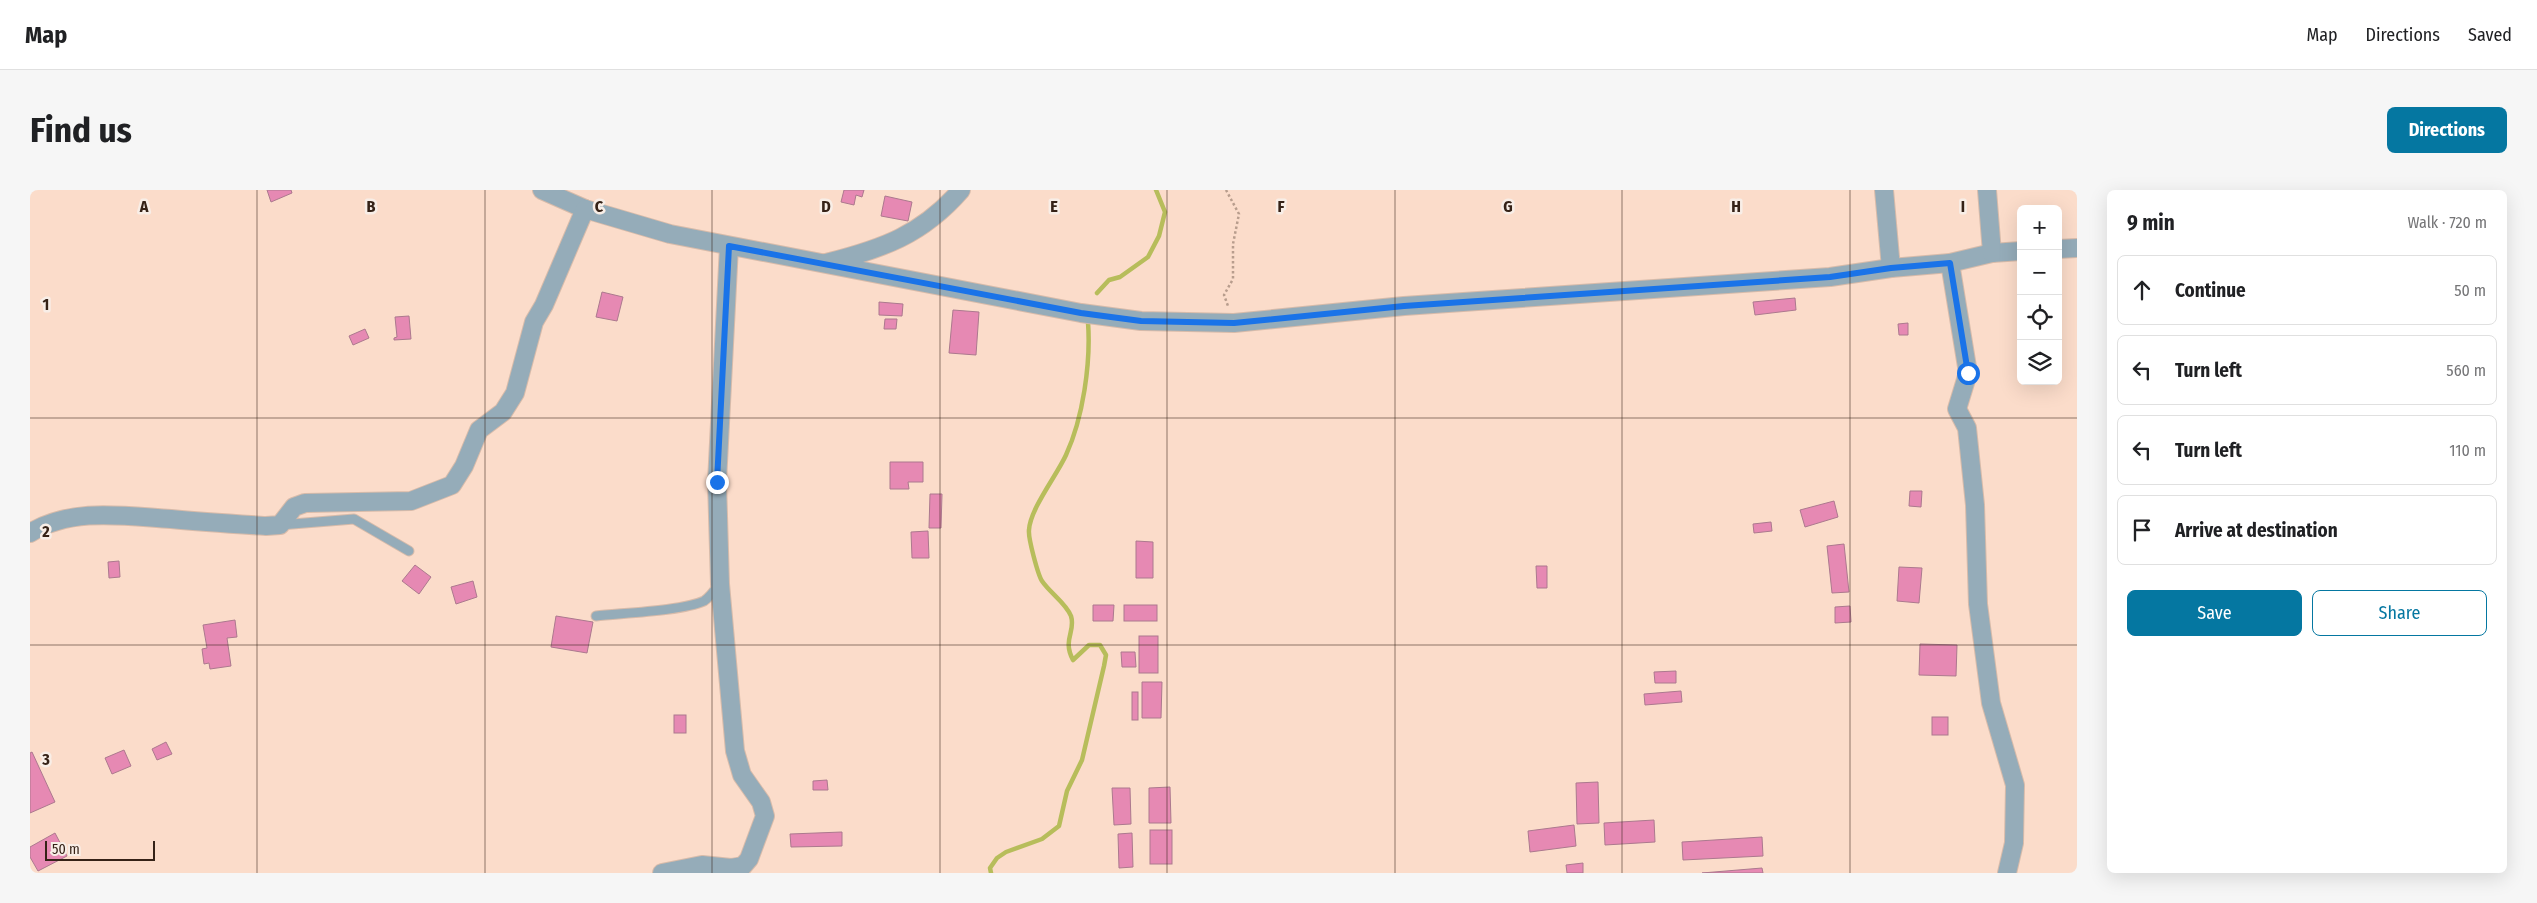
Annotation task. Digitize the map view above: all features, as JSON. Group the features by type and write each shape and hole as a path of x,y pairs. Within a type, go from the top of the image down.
{"street":[{"path":"542,190 585,209 670,234 818,264 1081,313 1141,321 1234,323 1404,306 1830,277 1891,268 1950,263 1992,253 2017,251"},
{"path":"818,264 869,252 914,231 945,208 960,190"},
{"path":"1884,190 1891,268"},
{"path":"1987,190 1992,253"},
{"path":"30,532 49,522 85,515 118,515 266,526 280,525 294,507 305,503 411,501 452,485 464,466 479,430 502,412 515,393 534,322 544,305 585,209"},
{"path":"662,873 702,865 731,868 743,866 749,859 766,816 766,811 742,775 735,752 720,584 718,447 729,246"},
{"path":"2062,249 2077,248"},
{"path":"1950,263 1968,373 1957,409 1967,428 1975,505 1978,604 1991,703 2015,785 2014,843 2010,870"}],"lane":[{"path":"280,525 354,519 409,551"},
{"path":"596,616 672,608 702,601 709,597 720,584"}],"path":[{"path":"1226,190 1239,214 1233,244 1233,279 1224,295 1234,323"}],"building":[{"path":"267,190 291,190 292,193 271,202"},
{"path":"844,190 864,190 862,197 856,195 854,205 841,202"},
{"path":"885,196 912,202 908,221 881,216"},
{"path":"602,292 623,297 617,321 596,317"},
{"path":"1795,298 1796,310 1755,315 1753,302"},
{"path":"879,302 903,304 902,316 879,315"},
{"path":"953,310 979,312 976,355 949,353"},
{"path":"409,316 411,339 394,340 397,337 395,317"},
{"path":"885,319 897,319 896,329 884,329"},
{"path":"1908,323 1908,335 1899,335 1898,324"},
{"path":"365,329 369,338 353,345 349,336"},
{"path":"890,462 923,462 923,482 908,482 909,489 890,489"},
{"path":"1910,491 1922,491 1921,507 1909,506"},
{"path":"930,494 942,494 941,528 929,528"},
{"path":"1834,501 1838,517 1805,527 1800,510"},
{"path":"1771,522 1772,531 1754,533 1753,524"},
{"path":"928,531 929,558 912,558 911,532"},
{"path":"1136,541 1153,542 1153,578 1136,578"},
{"path":"1844,544 1849,592 1832,593 1827,546"},
{"path":"119,561 120,577 109,578 108,562"},
{"path":"415,565 431,577 419,594 402,581"},
{"path":"1536,566 1547,566 1547,588 1537,588"},
{"path":"1899,567 1922,568 1919,603 1897,601"},
{"path":"473,581 477,597 456,604 451,587"},
{"path":"1093,605 1114,605 1113,621 1093,621"},
{"path":"1124,605 1157,605 1157,621 1124,621"},
{"path":"1850,606 1851,622 1835,623 1835,607"},
{"path":"556,616 593,622 587,653 551,647"},
{"path":"235,620 237,637 227,638 231,666 210,669 209,663 204,664 202,649 207,648 203,625"},
{"path":"1139,636 1158,636 1158,673 1139,673"},
{"path":"1920,644 1957,645 1956,676 1919,675"},
{"path":"1121,652 1135,652 1136,667 1122,667"},
{"path":"1676,671 1676,683 1655,683 1654,672"},
{"path":"1142,682 1162,682 1161,718 1142,718"},
{"path":"1681,691 1682,702 1645,705 1644,694"},
{"path":"1132,692 1138,692 1138,720 1132,720"},
{"path":"674,715 686,715 686,733 674,733"},
{"path":"1932,717 1948,717 1948,735 1932,735"},
{"path":"166,742 172,754 157,760 152,749"},
{"path":"124,750 131,766 112,774 105,758"},
{"path":"32,752 55,802 30,813 30,753"},
{"path":"827,780 828,790 813,790 813,781"},
{"path":"1598,782 1599,823 1577,824 1576,783"},
{"path":"1170,787 1171,823 1149,823 1149,788"},
{"path":"1112,788 1130,788 1131,824 1114,825"},
{"path":"1654,820 1655,842 1605,845 1604,823"},
{"path":"1574,825 1576,846 1530,852 1528,831"},
{"path":"1150,830 1172,830 1172,864 1150,864"},
{"path":"842,832 842,846 791,847 790,834"},
{"path":"55,833 67,856 38,871 30,857 30,847"},
{"path":"1132,833 1133,867 1119,868 1118,834"},
{"path":"1762,837 1763,856 1683,860 1682,842"},
{"path":"1583,863 1583,873 1567,873 1566,865"},
{"path":"1762,868 1763,873 1702,873"}],"waterway":[{"path":"1097,293 1109,280 1120,277 1148,257 1159,236 1165,212 1156,190"},
{"path":"991,873 990,868 997,858 1006,852 1042,839 1059,826 1067,791 1082,760 1106,655 1100,645 1089,645 1073,660 1069,647 1072,627 1071,616 1069,611 1042,581 1029,534 1034,512 1066,455 1077,424 1087,372 1088,322"}],"route":[{"path":"717,482 729,246 1081,313 1141,321 1234,323 1404,306 1830,277 1891,268 1950,263 1968,373"}]}
